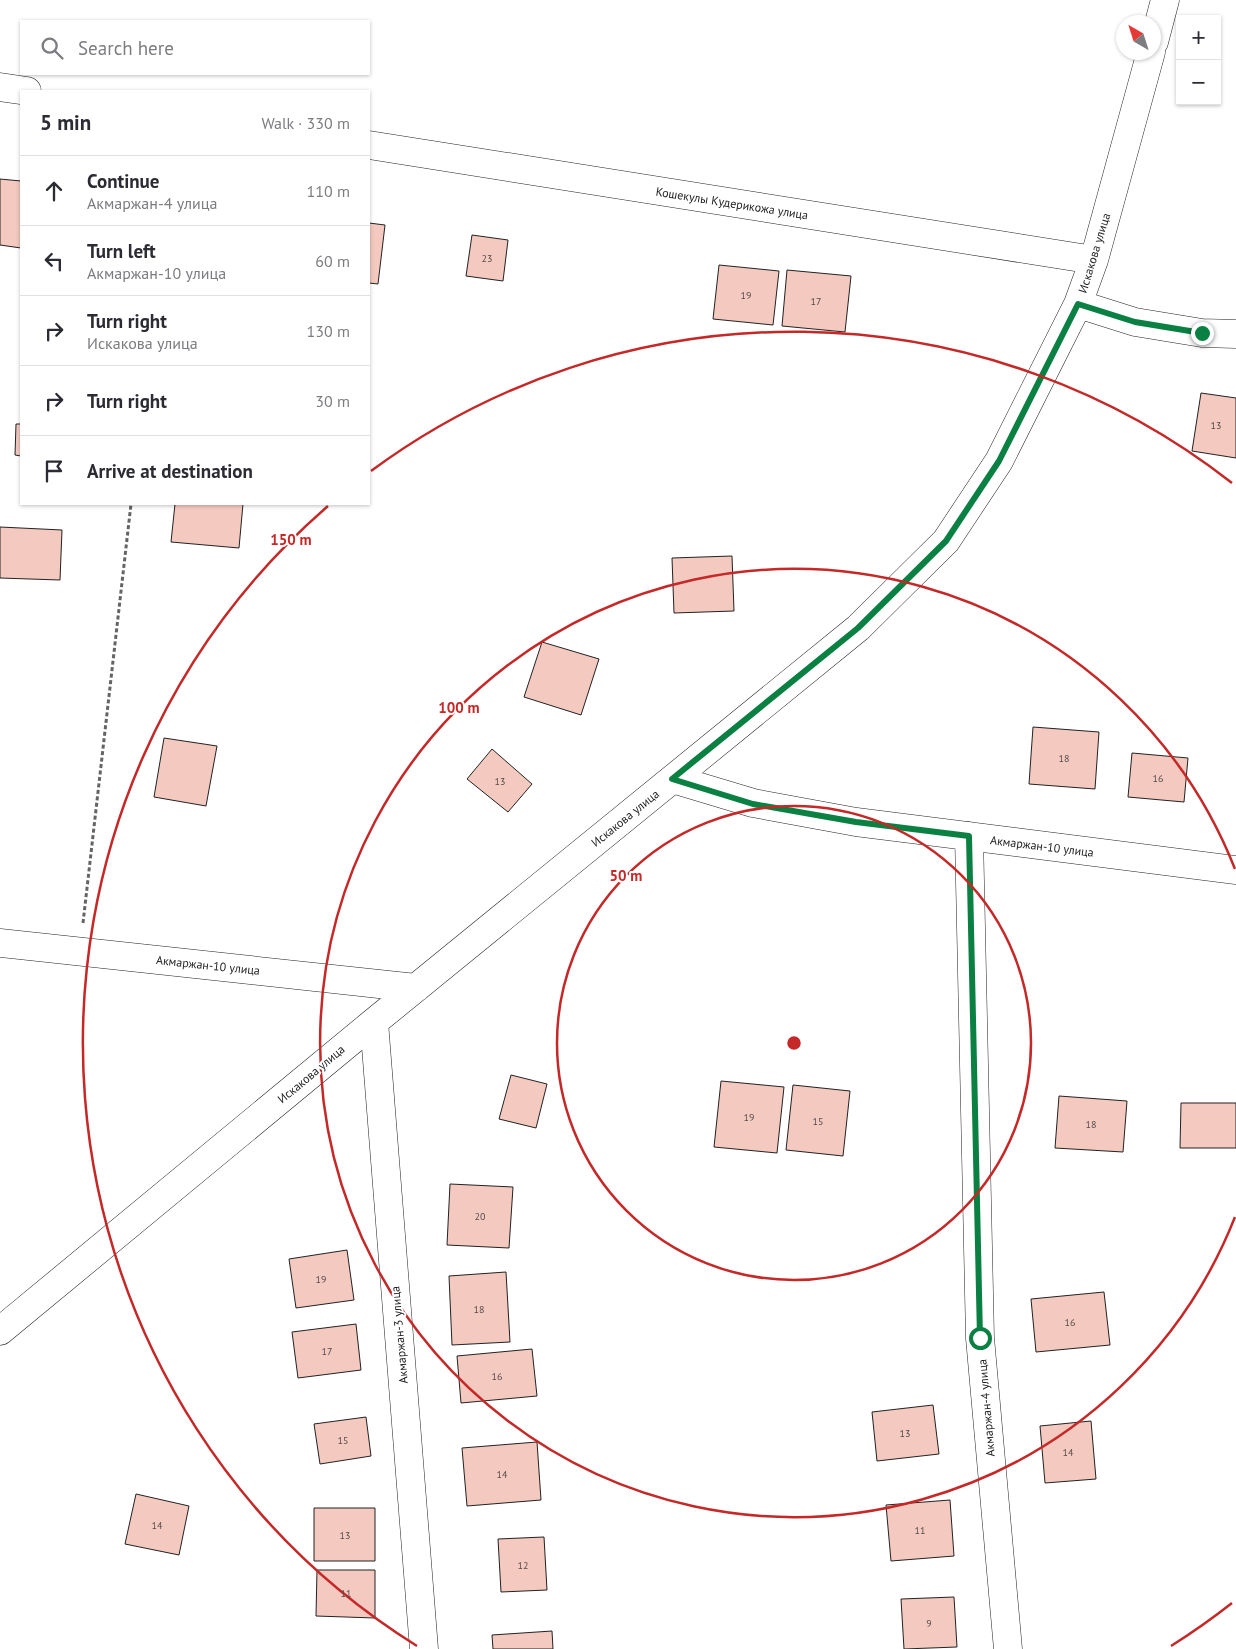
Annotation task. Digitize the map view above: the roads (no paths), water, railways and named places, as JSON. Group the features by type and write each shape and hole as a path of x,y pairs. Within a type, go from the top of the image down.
{"street":[{"path":"1161,15 1165,0"},
{"name":"Искакова улица","path":"0,1331 374,1022 858,628 946,541 999,461 1078,304 1094,260 1149,60"},
{"path":"0,87 20,90"},
{"name":"Кошекулы Кудерикожа улица","path":"370,145 1094,260"},
{"path":"1078,304 1135,322 1202,333 1236,334"},
{"name":"Акмаржан-10 улица","path":"672,779 753,804 856,822 1236,870"},
{"name":"Акмаржан-4 улица","path":"969,836 980,1338 1008,1649"},
{"name":"Акмаржан-10 улица","path":"0,943 416,988"},
{"name":"Акмаржан-3 улица","path":"374,1022 424,1649"}]}
